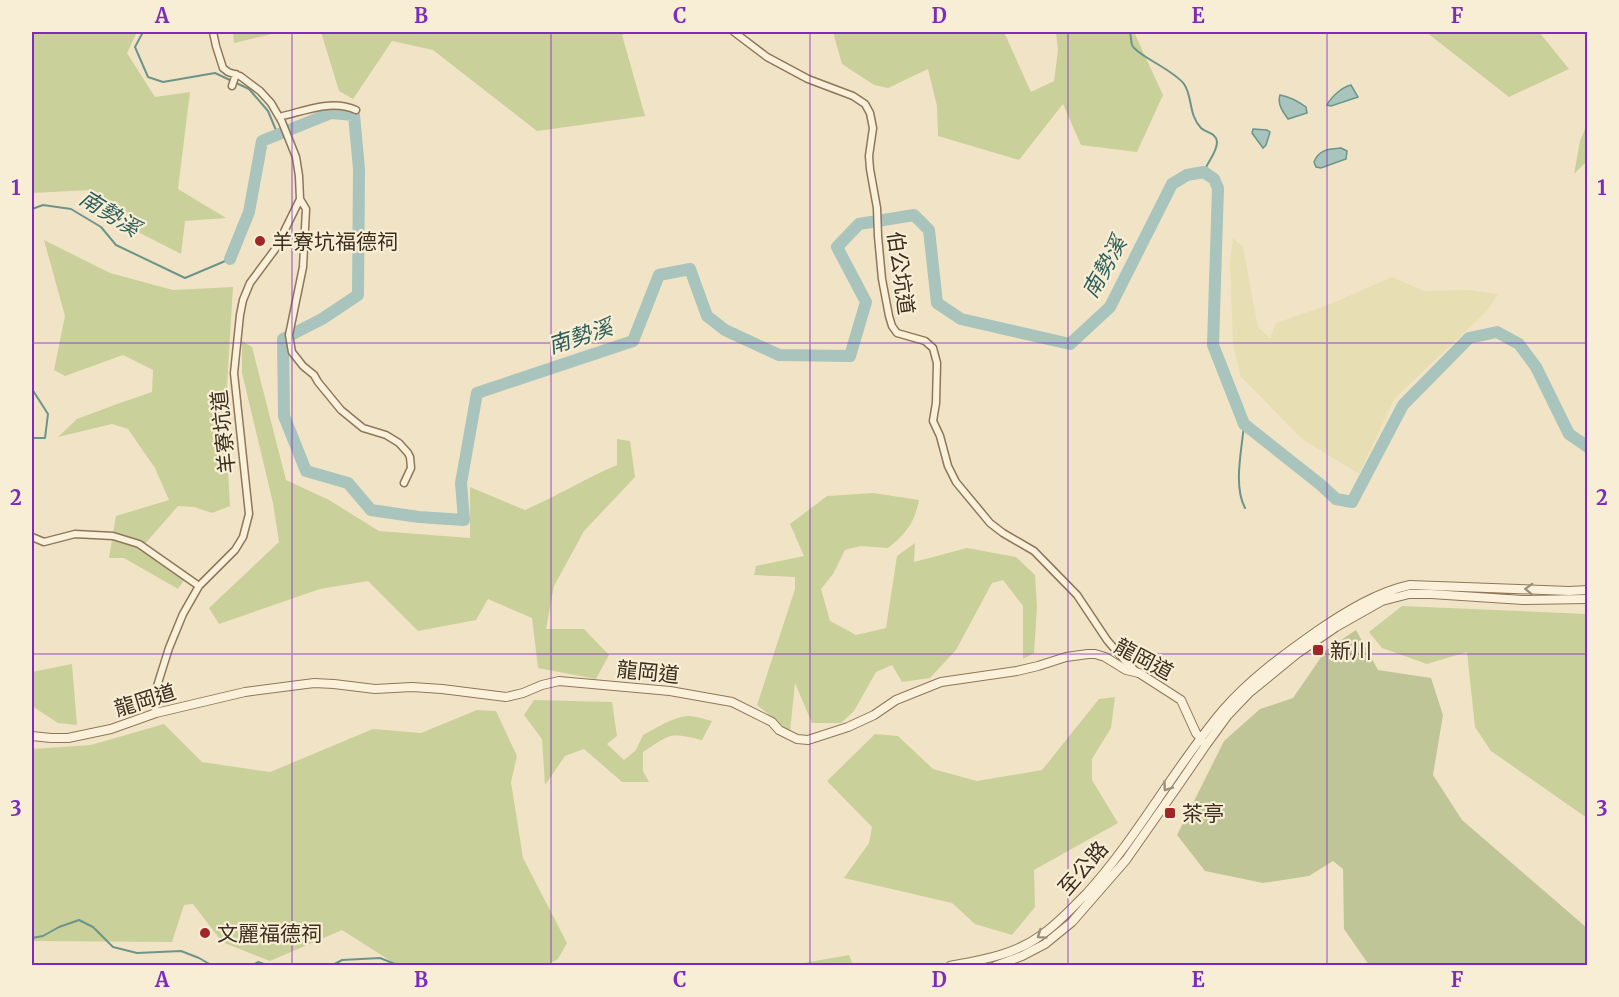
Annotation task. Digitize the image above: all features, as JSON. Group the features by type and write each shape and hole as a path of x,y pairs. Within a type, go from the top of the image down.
{"street":[{"path":"213,32 223,68 250,82 272,103 296,157 300,199 306,209 303,267 289,335 292,352 314,375 341,410 363,428 386,435 408,453 411,468 404,483"},
{"name":"伯公坑道","path":"734,32 767,57 808,80 853,96 864,104 870,113 873,128 869,156 877,208 882,279 892,326 897,333 925,341 933,348 937,363 936,404 933,421 940,436 948,466 956,482 990,523 1034,551 1069,586 1117,653 1139,673"},
{"path":"232,86 236,75"},
{"path":"281,120 328,105 346,106 356,110"},
{"name":"羊寮坑道","path":"156,713 154,699 169,648 183,614 199,586 235,550 243,537 247,524 249,514 234,373 240,315 250,284 276,248 300,199"},
{"path":"32,537 44,542 75,534 113,536 139,544 199,586"},
{"path":"1203,742 1243,688 1276,660 1333,620 1394,589 1410,585 1587,590"},
{"path":"1203,742 1248,693 1272,672 1336,627 1382,601 1409,594 1523,600 1587,599"},
{"name":"龍岡道","path":"32,736 68,738 111,729 156,713 245,692 314,683 375,689 412,687 442,689 506,697 559,681 670,691 732,702 771,722 779,730 797,739 808,740 848,727 874,715 896,700 940,682 1017,671 1066,657 1088,654 1105,657 1126,670 1139,673 1181,700 1196,733 1203,742"},
{"name":"至公路","path":"995,966 1045,944 1072,922 1122,857 1203,742"},
{"name":"至公路","path":"950,966 1015,950 1039,937 1066,915 1122,857"},
{"path":"1066,915 1072,922"}],"shaded area":[{"path":"1233,238 1243,247 1258,327 1270,338 1276,323 1328,305 1392,277 1424,291 1469,290 1498,294 1486,312 1395,398 1359,474 1302,439 1241,377 1233,345 1230,263"}],"green space":[{"path":"32,32 137,32 127,53 155,97 190,92 178,189 226,218 185,221 181,254 134,230 91,190 32,193"},
{"path":"233,32 280,32 234,43"},
{"path":"321,32 630,32 622,35 645,116 537,131 433,50 392,41 353,99 339,91"},
{"path":"833,32 1004,32 1031,92 1054,81 1058,50 1056,32 1134,32 1163,95 1137,152 1081,145 1063,104 1019,160 938,136 937,106 928,69 888,88 874,85 842,64"},
{"path":"1426,32 1539,32 1569,69 1509,97"},
{"path":"1587,124 1587,161 1574,174 1580,141"},
{"path":"44,240 110,273 173,290 233,287 225,417 230,506 212,513 194,507 178,506 144,545 186,577 178,589 124,558 109,558 116,516 169,500 155,468 128,429 112,424 58,437 77,419 152,392 153,370 123,355 65,376 54,370 65,316"},
{"path":"242,341 252,347 286,480 329,500 379,531 470,538 470,487 525,510 617,465 617,439 630,441 635,477 584,531 554,586 546,629 584,629 609,655 596,679 538,668 532,618 488,599 476,620 418,631 368,581 320,589 219,624 209,608 279,542 273,503 242,373"},
{"path":"873,493 919,500 915,515 905,532 888,548 860,546 845,550 833,574 821,589 830,621 856,635 886,628 897,556 915,543 914,562 967,548 1016,557 1035,575 1037,607 1034,653 1023,659 1023,606 1003,580 992,583 956,650 930,678 902,682 892,665 876,672 854,711 841,723 812,723 795,683 790,732 757,705 795,589 795,577 754,575 756,566 804,556 790,524 827,496"},
{"path":"1402,606 1587,614 1587,818 1491,751 1475,727 1467,652 1427,664 1382,648 1369,632"},
{"path":"1356,630 1378,670 1431,678 1443,715 1433,775 1462,820 1587,928 1587,965 1369,965 1344,929 1343,869 1333,861 1309,876 1263,883 1205,871 1177,835 1224,741 1260,709 1293,698 1326,650"},
{"path":"72,664 77,725 58,723 32,706 32,672"},
{"path":"1115,697 1111,728 1092,759 1092,780 1118,823 1034,870 1035,907 1012,935 975,924 952,903 844,878 869,843 872,827 827,781 875,734 898,736 933,769 977,781 1042,770 1099,699"},
{"path":"534,700 612,702 617,736 607,744 624,760 636,750 643,735 671,721 688,716 712,721 702,740 670,736 643,752 643,771 649,782 622,782 584,749 565,756 545,785 542,739 524,715"},
{"path":"477,710 496,711 517,756 511,782 523,858 567,943 558,959 547,965 397,965 342,930 270,961 222,942 193,904 184,905 172,942 32,941 32,749 91,745 164,724 202,762 270,772 373,729 421,733"},
{"path":"849,955 853,965 794,965 798,964"}],"water":[{"path":"1351,85 1358,97 1331,106 1327,105 1337,93"},
{"path":"1280,95 1291,98 1306,107 1307,113 1288,119 1280,105"},
{"path":"1253,129 1270,132 1263,148 1252,133"},
{"path":"1341,148 1347,151 1346,159 1321,168 1316,167 1314,162 1319,154 1329,149"}],"waterway":[{"path":"143,32 135,47 148,77 163,82 215,73 249,89 268,111 278,135"},
{"path":"1130,32 1135,49 1172,73 1184,84 1197,123 1201,128 1213,134 1216,139 1215,150 1204,172"},
{"name":"南勢溪","path":"230,259 249,212 262,141 331,113 354,115 359,169 358,295 322,319 283,339 284,416 306,471 348,483 371,510 419,517 464,520 461,483 477,393 633,341 659,275 690,269 707,316 725,330 779,355 850,356 866,302 837,247 859,224 914,215 929,230 937,303 961,319 1070,344 1110,307 1172,184 1187,175 1204,172 1214,179 1218,188 1213,345 1244,424 1336,499 1352,502 1403,405 1469,338 1497,332 1519,344 1536,367 1569,434 1588,447"},
{"name":"南勢溪","path":"32,209 43,205 71,209 101,227 116,245 185,278 230,259"},
{"name":"南勢溪","path":"32,389 48,414 45,438 32,438"},
{"path":"1244,424 1239,478 1241,499 1245,508"},
{"path":"32,938 43,936 79,920 93,927 113,947 137,953 181,951 213,966"},
{"path":"331,966 342,960 380,958 400,966"},
{"path":"251,966 258,962 270,966"}],"place":[{"name":"羊寮坑福德祠","path":"260,241"},
{"name":"新川","path":"1318,650"},
{"name":"茶亭","path":"1170,813"},
{"name":"文麗福德祠","path":"205,933"}]}
